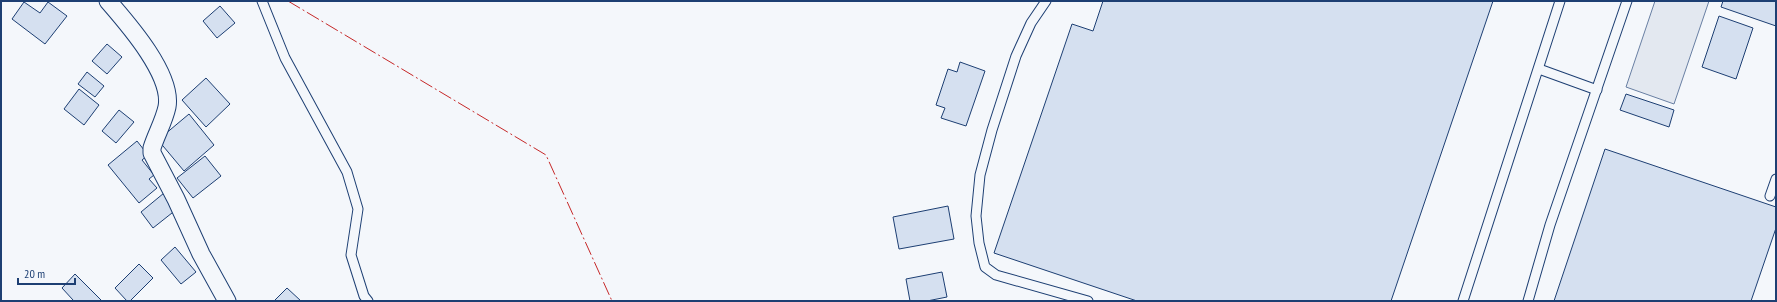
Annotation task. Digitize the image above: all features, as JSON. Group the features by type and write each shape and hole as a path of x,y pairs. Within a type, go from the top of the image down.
{"street":[{"path":"108,1 134,31 154,63 167,93 167,107 152,148 152,153 176,199 201,254 227,301"}],"lane":[{"path":"262,1 285,58 347,172 358,209 351,255 364,296 368,301"},
{"path":"1046,1 1031,23 1016,56 992,130 980,175 976,216 979,243 985,267 996,275 1088,301"},
{"path":"1463,301 1540,69 1560,1"},
{"path":"1528,301 1550,225 1627,1"},
{"path":"1540,69 1597,90"},
{"path":"1770,196 1776,179"}],"shaded area":[{"path":"1655,1 1709,1 1674,104 1626,87"}],"building":[{"path":"1103,1 1493,1 1391,301 1137,301 994,253 1072,24 1093,31"},
{"path":"1723,1 1776,1 1776,26 1721,7"},
{"path":"24,2 40,13 48,2 67,16 45,44 12,19"},
{"path":"220,6 235,23 217,38 203,21"},
{"path":"1719,16 1753,28 1736,79 1702,67"},
{"path":"107,44 122,57 107,74 92,61"},
{"path":"960,62 985,71 966,126 941,118 945,108 936,105 948,69 957,72"},
{"path":"87,72 104,86 95,97 78,84"},
{"path":"206,78 230,104 206,127 182,100"},
{"path":"79,89 99,105 84,125 64,109"},
{"path":"1626,94 1674,110 1669,127 1620,110"},
{"path":"119,110 134,122 116,143 102,131"},
{"path":"189,114 214,145 184,171 158,140"},
{"path":"137,141 148,155 142,160 154,175 149,179 157,188 139,203 108,165"},
{"path":"1605,149 1776,207 1776,228 1751,301 1554,301"},
{"path":"205,156 221,176 193,198 177,178"},
{"path":"164,193 177,209 153,228 141,212"},
{"path":"948,206 954,239 899,249 893,217"},
{"path":"175,247 196,272 181,284 161,260"},
{"path":"139,264 153,278 130,301 127,301 115,288"},
{"path":"942,272 947,297 927,301 910,301 906,279"},
{"path":"75,274 102,301 72,301 73,300 62,288"},
{"path":"287,288 301,301 274,301"}],"power":[{"path":"288,1 546,155 612,301"}]}
